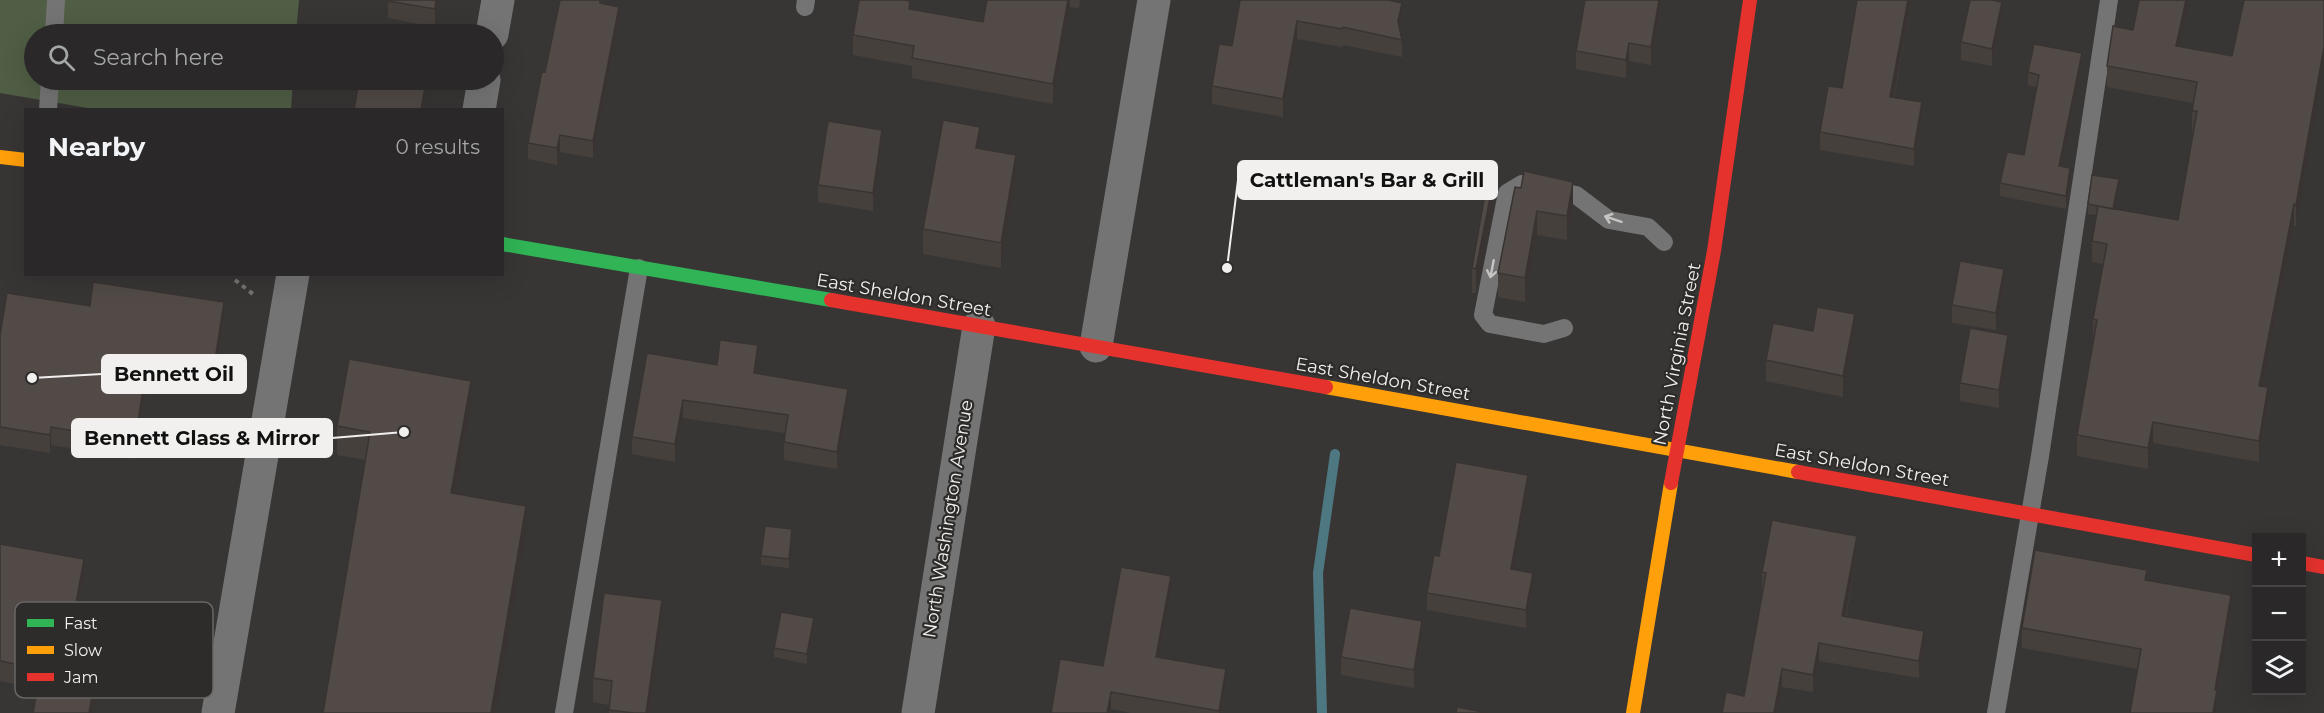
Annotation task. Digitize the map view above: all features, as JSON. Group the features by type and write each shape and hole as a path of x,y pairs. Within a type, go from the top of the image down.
{"main road":[{"name":"North Virginia Street","path":"1633,713 1677,450 1714,251 1750,0"},
{"path":"0,156 24,160"},
{"name":"East Sheldon Street","path":"504,244 1096,346 2252,554"},
{"path":"2306,564 2324,567"}],"street":[{"path":"494,24 498,0"},
{"path":"1096,346 1154,0"},
{"path":"479,108 482,90"},
{"path":"218,713 293,276"},
{"name":"North Washington Avenue","path":"918,713 979,326"}],"lane":[{"path":"55,24 56,0"},
{"path":"1996,713 2030,514 2109,0"},
{"path":"48,108 49,90"},
{"path":"1564,328 1544,334 1490,324 1484,315 1507,193 1522,184 1576,195 1608,220 1648,227 1665,242"},
{"path":"564,713 639,268"}],"path":[{"path":"235,280 253,293 254,302"}],"green space":[{"path":"0,0 299,0 297,24 24,24 24,90 292,90 291,108 88,108 0,93"}],"building":[{"path":"388,0 436,0 435,9"},
{"path":"560,0 600,0 600,3 619,7 593,141 560,135 557,148 528,143 542,71 545,72"},
{"path":"859,0 905,0 910,1 909,9 983,22 987,0 1068,0 1053,84 912,58 914,46 853,35"},
{"path":"1240,0 1388,0 1402,3 1398,21 1402,40 1343,27 1342,29 1297,21 1283,99 1212,86 1219,44 1232,46"},
{"path":"1585,0 1659,0 1651,47 1629,43 1626,60 1576,51"},
{"path":"1857,0 1908,0 1890,97 1922,102 1914,149 1820,132 1828,86 1842,88"},
{"path":"1970,0 2002,2 1992,49 1961,42"},
{"path":"2139,0 2186,0 2176,46 2232,56 2244,0 2324,0 2324,47 2296,205 2294,204 2259,386 2268,387 2259,441 2153,422 2148,448 2077,435 2097,320 2093,319 2107,244 2092,241 2098,206 2178,220 2197,111 2192,111 2197,82 2107,66 2113,26 2133,30"},
{"path":"2034,44 2082,53 2059,166 2070,168 2066,196 2000,183 2007,152 2024,155 2039,75 2028,72"},
{"path":"357,90 424,90 421,108 354,108"},
{"path":"943,120 980,127 976,148 1016,155 1001,243 923,229"},
{"path":"828,121 882,130 873,193 818,185"},
{"path":"1524,171 1573,182 1567,216 1537,211 1525,278 1498,273 1515,187 1521,188"},
{"path":"2092,175 2119,179 2113,209 2088,204"},
{"path":"1487,182 1493,183 1476,269 1472,268"},
{"path":"1960,261 2004,269 1996,313 1952,305"},
{"path":"93,282 224,302 213,373 147,363 135,441 51,427 50,435 0,427 0,335 7,293 90,306"},
{"path":"1817,307 1855,314 1843,376 1766,360 1773,323 1813,331"},
{"path":"1970,328 2008,335 1999,390 1960,383"},
{"path":"720,340 758,345 754,373 848,389 837,452 784,442 788,415 683,400 675,444 632,437 647,353 717,365"},
{"path":"349,359 471,381 451,493 526,506 491,713 323,713 370,432 337,426"},
{"path":"1456,462 1528,475 1511,569 1533,573 1526,610 1427,593 1434,555 1439,556"},
{"path":"1772,520 1857,536 1842,616 1924,631 1919,661 1819,643 1813,675 1782,669 1774,713 1722,713 1726,692 1744,696 1766,573 1762,572"},
{"path":"765,526 792,529 789,559 761,556"},
{"path":"0,544 84,559 76,602 15,602 15,664 0,661"},
{"path":"2035,550 2147,570 2145,580 2231,595 2213,713 2130,713 2141,649 2022,628"},
{"path":"1121,567 1171,576 1156,657 1226,669 1219,711 1111,692 1107,713 1051,713 1060,659 1103,666"},
{"path":"604,593 662,600 646,713 609,710 612,681 593,678"},
{"path":"1350,608 1422,621 1414,670 1341,657"},
{"path":"781,612 814,618 807,654 774,648"},
{"path":"36,698 92,698 89,713 33,713"},
{"path":"1457,707 1488,713 1456,713"}],"waterway":[{"path":"1322,713 1318,573 1335,454"}],"traffic: fast":[{"path":"504,244 831,300"}],"traffic: slow":[{"path":"0,157 24,160"},
{"path":"1326,387 1798,472"},
{"path":"1633,713 1671,483"}],"traffic: jam":[{"path":"1671,483 1714,251 1750,0"},
{"path":"831,300 1326,387"},
{"path":"1798,472 2252,554"},
{"path":"2306,564 2324,567"}],"place":[{"name":"Cattleman's Bar & Grill","path":"1227,268"},
{"name":"Bennett Oil","path":"32,378"},
{"name":"Bennett Glass & Mirror","path":"404,432"}]}
